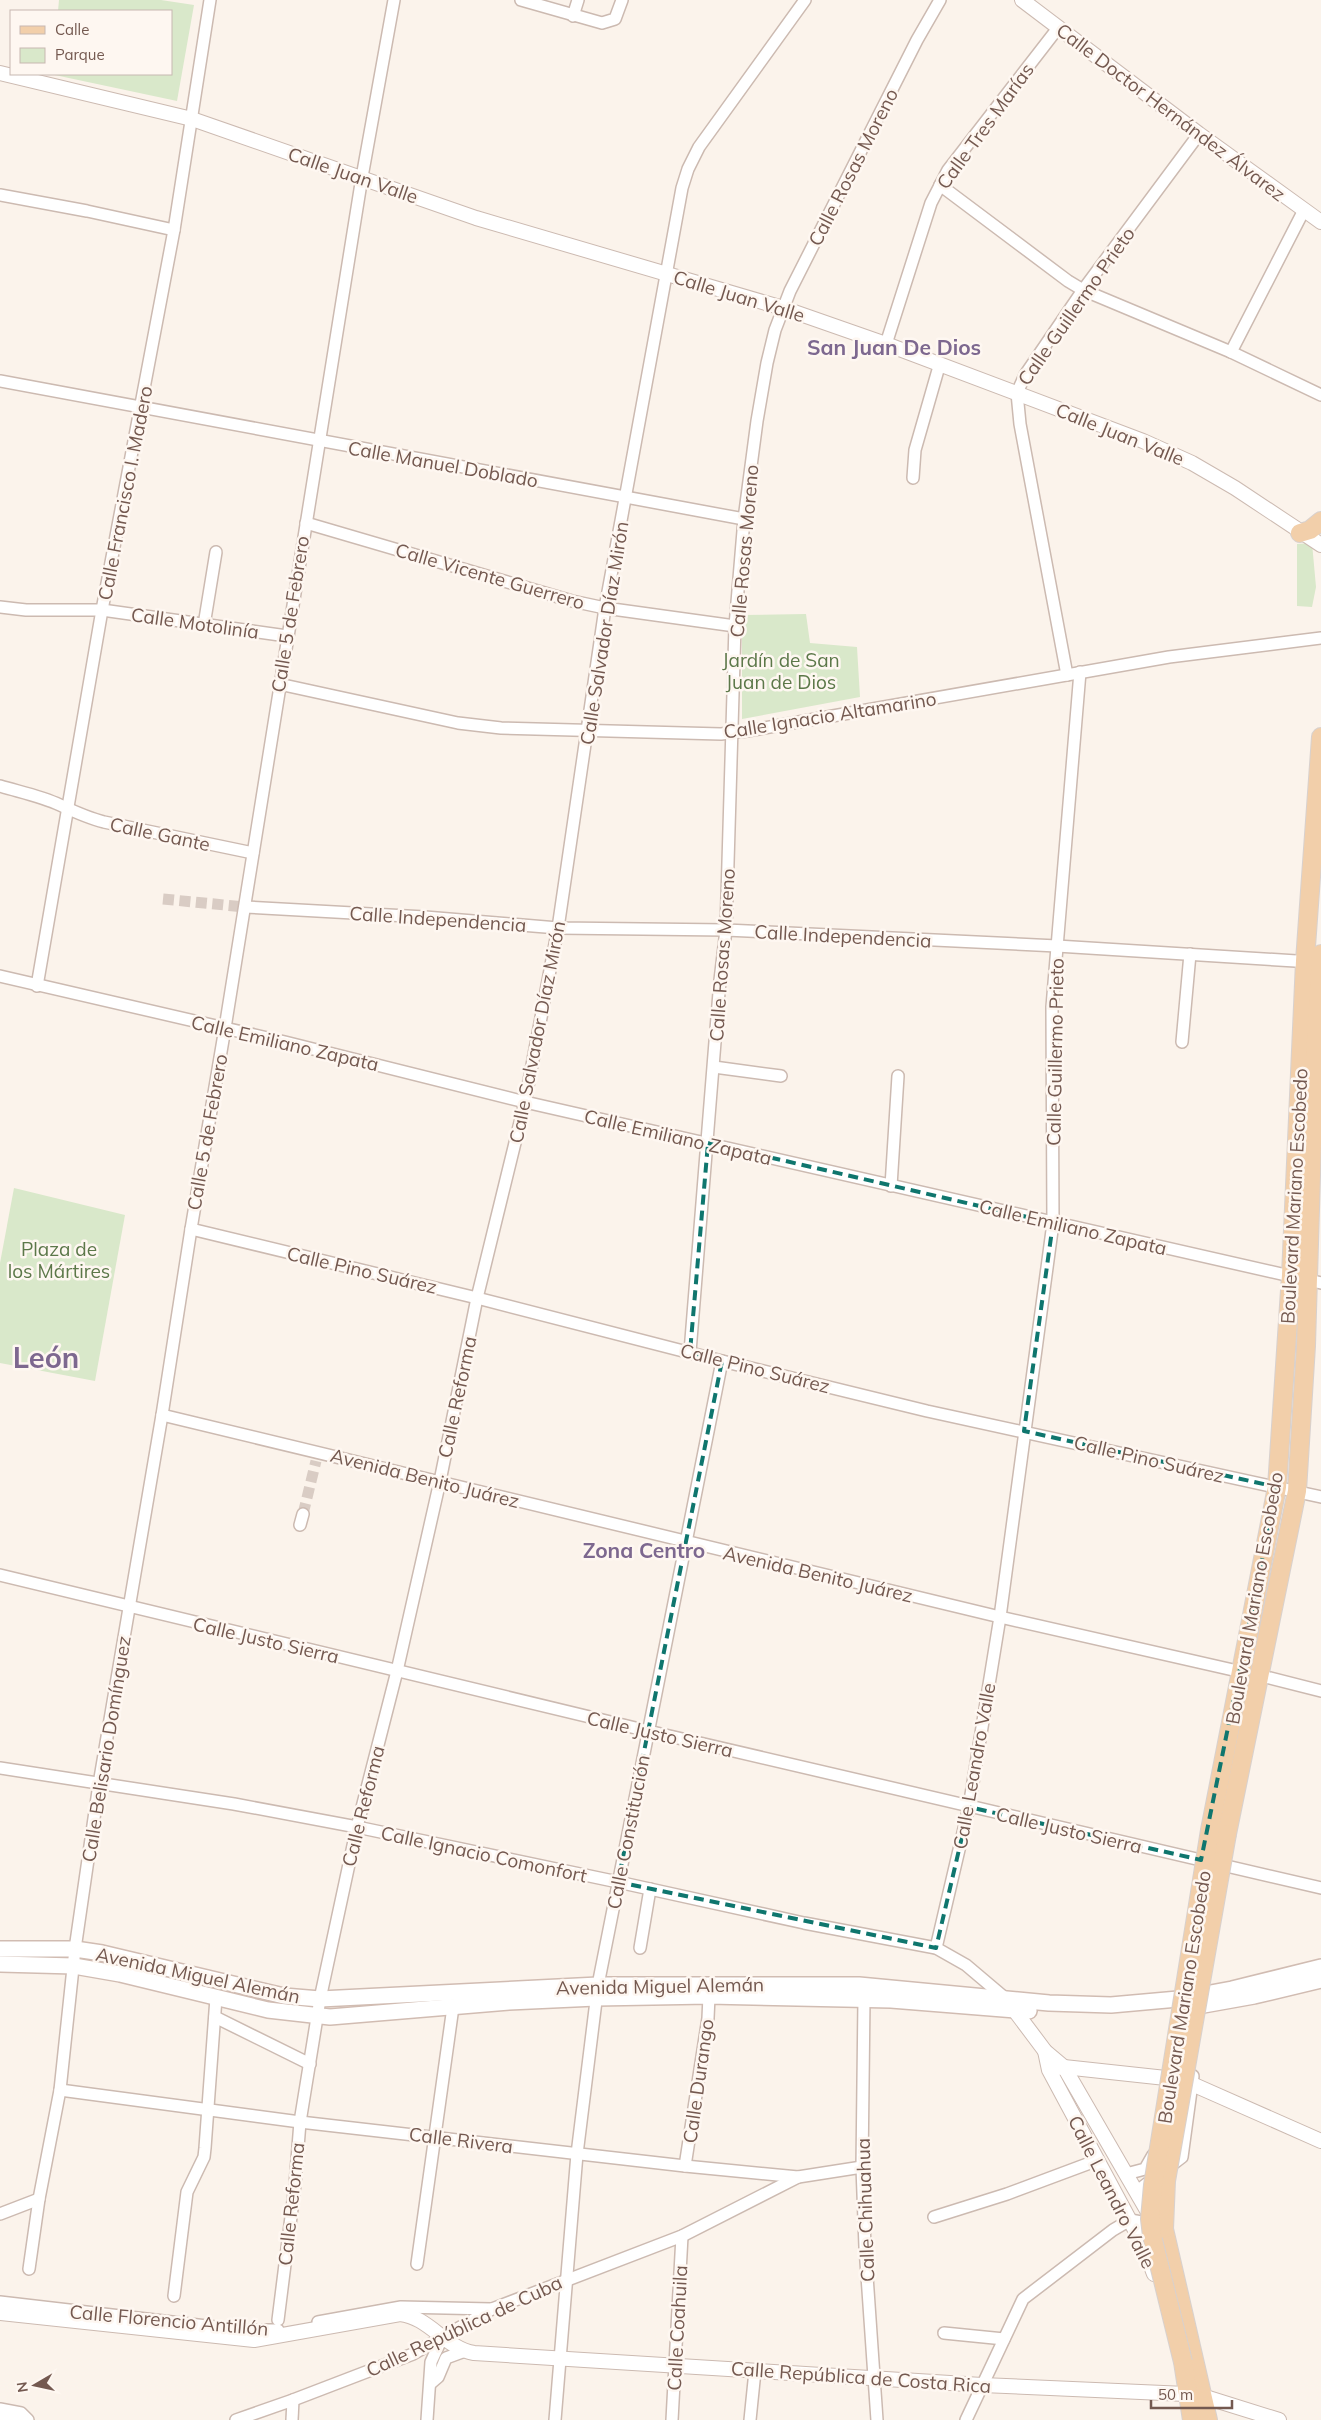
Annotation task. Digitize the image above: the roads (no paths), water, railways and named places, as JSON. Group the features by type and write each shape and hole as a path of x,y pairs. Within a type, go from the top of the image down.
{"main road":[{"path":"1300,533 1310,530 1321,521"},
{"name":"Boulevard Mariano Escobedo","path":"1246,1678 1297,1491 1315,1282 1318,1073 1317,960 1321,737"},
{"name":"Boulevard Mariano Escobedo","path":"1208,2420 1194,2395 1183,2362 1155,2251 1150,2220 1153,2185 1246,1678 1277,1488 1291,1275 1317,960"},
{"name":"Boulevard Mariano Escobedo","path":"1192,2420 1194,2395 1164,2229 1166,2181 1217,1837"},
{"name":"Avenida Miguel Alemán","path":"0,1949 75,1949 128,1958 284,1996 320,1999 859,1985 1009,2004"},
{"name":"Avenida Miguel Alemán","path":"0,1964 74,1966 120,1974 268,2010 318,2017 348,2017 453,2008 597,1991 1009,2004 1178,2004 1205,1999 1250,1985 1321,1967"},
{"name":"Avenida Miguel Alemán","path":"1205,1999 1254,1996 1321,1980"}],"street":[{"name":"Calle Francisco I. Madero","path":"37,986 102,610 142,407 174,230 210,0"},
{"name":"Calle 5 de Febrero","path":"190,1229 245,907 279,684 362,177 394,0"},
{"path":"521,0 602,23 615,19 622,0"},
{"path":"573,16 578,0"},
{"name":"Calle Salvador Díaz Mirón","path":"477,1298 525,1102 558,928 605,608 682,188 688,169 711,130 805,0"},
{"name":"Calle Rosas Moreno","path":"690,1352 721,965 726,930 735,626 744,519 758,411 767,363 782,308 908,57 940,0"},
{"name":"Calle Doctor Hernández Álvarez","path":"1022,0 1199,134 1321,222"},
{"name":"Calle Tres Marías","path":"886,344 931,203 948,170 1058,28"},
{"name":"Calle Juan Valle","path":"0,73 192,119 476,218 782,308 940,363 1143,441 1192,463 1235,488 1300,533 1321,545"},
{"name":"Calle Guillermo Prieto","path":"1066,675 1016,393 1025,375 1083,290 1199,134"},
{"path":"940,185 1068,282 1231,352 1321,395"},
{"path":"0,195 174,230"},
{"path":"1231,352 1304,210"},
{"path":"913,478 915,450 940,363"},
{"name":"Calle Manuel Doblado","path":"0,381 744,519"},
{"name":"Calle Vicente Guerrero","path":"306,523 572,601 605,608 735,626"},
{"path":"204,625 216,552"},
{"name":"Calle Motolinía","path":"0,607 26,610 102,610 287,636"},
{"name":"Calle Ignacio Altamarino","path":"279,684 458,723 501,728 588,732 733,733 1169,657 1321,638"},
{"name":"Calle Guillermo Prieto","path":"1024,1431 1053,1224 1051,1041 1080,672"},
{"name":"Calle Gante","path":"0,786 49,801 68,810 104,822 253,853"},
{"name":"Calle Independencia","path":"245,907 425,917 558,928 726,930 1317,960"},
{"path":"1182,1042 1190,954"},
{"name":"Calle Emiliano Zapata","path":"0,976 225,1028 525,1102 1053,1224 1291,1275 1315,1282"},
{"path":"714,1067 781,1076"},
{"path":"891,1186 898,1076"},
{"name":"Calle Pino Suárez","path":"190,1229 477,1298 690,1352 722,1362 927,1411 1321,1497"},
{"name":"Calle Belisario Domínguez","path":"29,2269 39,2200 60,2090 75,1949 99,1784 162,1415 190,1229"},
{"name":"Calle Reforma","path":"278,2320 295,2185 300,2122 320,1999 357,1827 397,1671 440,1481 477,1298"},
{"name":"Calle Constitución","path":"555,2420 577,2154 597,1991 722,1362"},
{"name":"Avenida Benito Juárez","path":"162,1415 317,1457 440,1481 1246,1678 1321,1691"},
{"name":"Calle Leandro Valle","path":"1024,1431 1000,1617 969,1807 936,1948 966,1965 1009,2004 1045,2051 1064,2067 1167,2246"},
{"name":"Calle Justo Sierra","path":"0,1575 129,1608 648,1731 1321,1888"},
{"path":"1136,2192 1182,2157 1226,1866 1217,1837 1231,1701 1246,1678"},
{"name":"Calle Ignacio Comonfort","path":"0,1768 234,1804 357,1827 618,1882 804,1924 936,1948"},
{"path":"1126,2174 1141,2172 1152,2159 1167,2077 1201,1860 1217,1837"},
{"path":"640,1948 650,1889"},
{"name":"Calle Durango","path":"685,2166 708,2018 709,1996"},
{"path":"174,2296 186,2197 189,2185 204,2157 216,1998"},
{"name":"Calle Chihuahua","path":"864,2000 862,2167 865,2256 877,2420"},
{"path":"417,2264 453,2008"},
{"path":"215,2017 310,2064"},
{"name":"Calle Leandro Valle","path":"1045,2051 1048,2070 1143,2244 1158,2286 1176,2364 1194,2395"},
{"path":"1048,2070 1064,2067 1167,2077 1192,2084 1321,2141"},
{"name":"Calle Rivera","path":"60,2090 300,2122 798,2177 862,2167"},
{"path":"934,2216 1007,2194 1098,2160"},
{"name":"Calle República de Cuba","path":"236,2420 413,2354 492,2308 682,2236 798,2177"},
{"path":"0,2214 39,2200"},
{"path":"966,2420 1023,2299 1113,2230 1130,2220 1146,2223 1167,2246"},
{"name":"Calle Coahuila","path":"672,2420 682,2236"},
{"name":"Calle Florencio Antillón","path":"0,2302 261,2332 401,2307 492,2308"},
{"name":"Calle Florencio Antillón","path":"0,2314 254,2340 400,2314 418,2320 442,2338"},
{"path":"944,2334 1004,2339"},
{"path":"427,2420 431,2362 442,2338"},
{"name":"Calle República de Costa Rica","path":"442,2338 465,2351 982,2385 1194,2395 1279,2420"},
{"path":"431,2383 438,2377 446,2358 465,2351"},
{"path":"750,2420 755,2371"},
{"path":"292,2420 293,2400"},
{"path":"0,2408 21,2413 28,2420"},
{"path":"0,2417 28,2420"}],"tunnel":[{"path":"163,899 245,907"},
{"path":"303,1514 316,1461"}],"district":[{"name":"San Juan De Dios","path":"894,348"},
{"name":"León","path":"46,1358"},
{"name":"Zona Centro","path":"644,1551"}],"park label":[{"name":"Jardín de San Juan de Dios","path":"781,671"},
{"name":"Plaza de los Mártires","path":"59,1260"}]}
